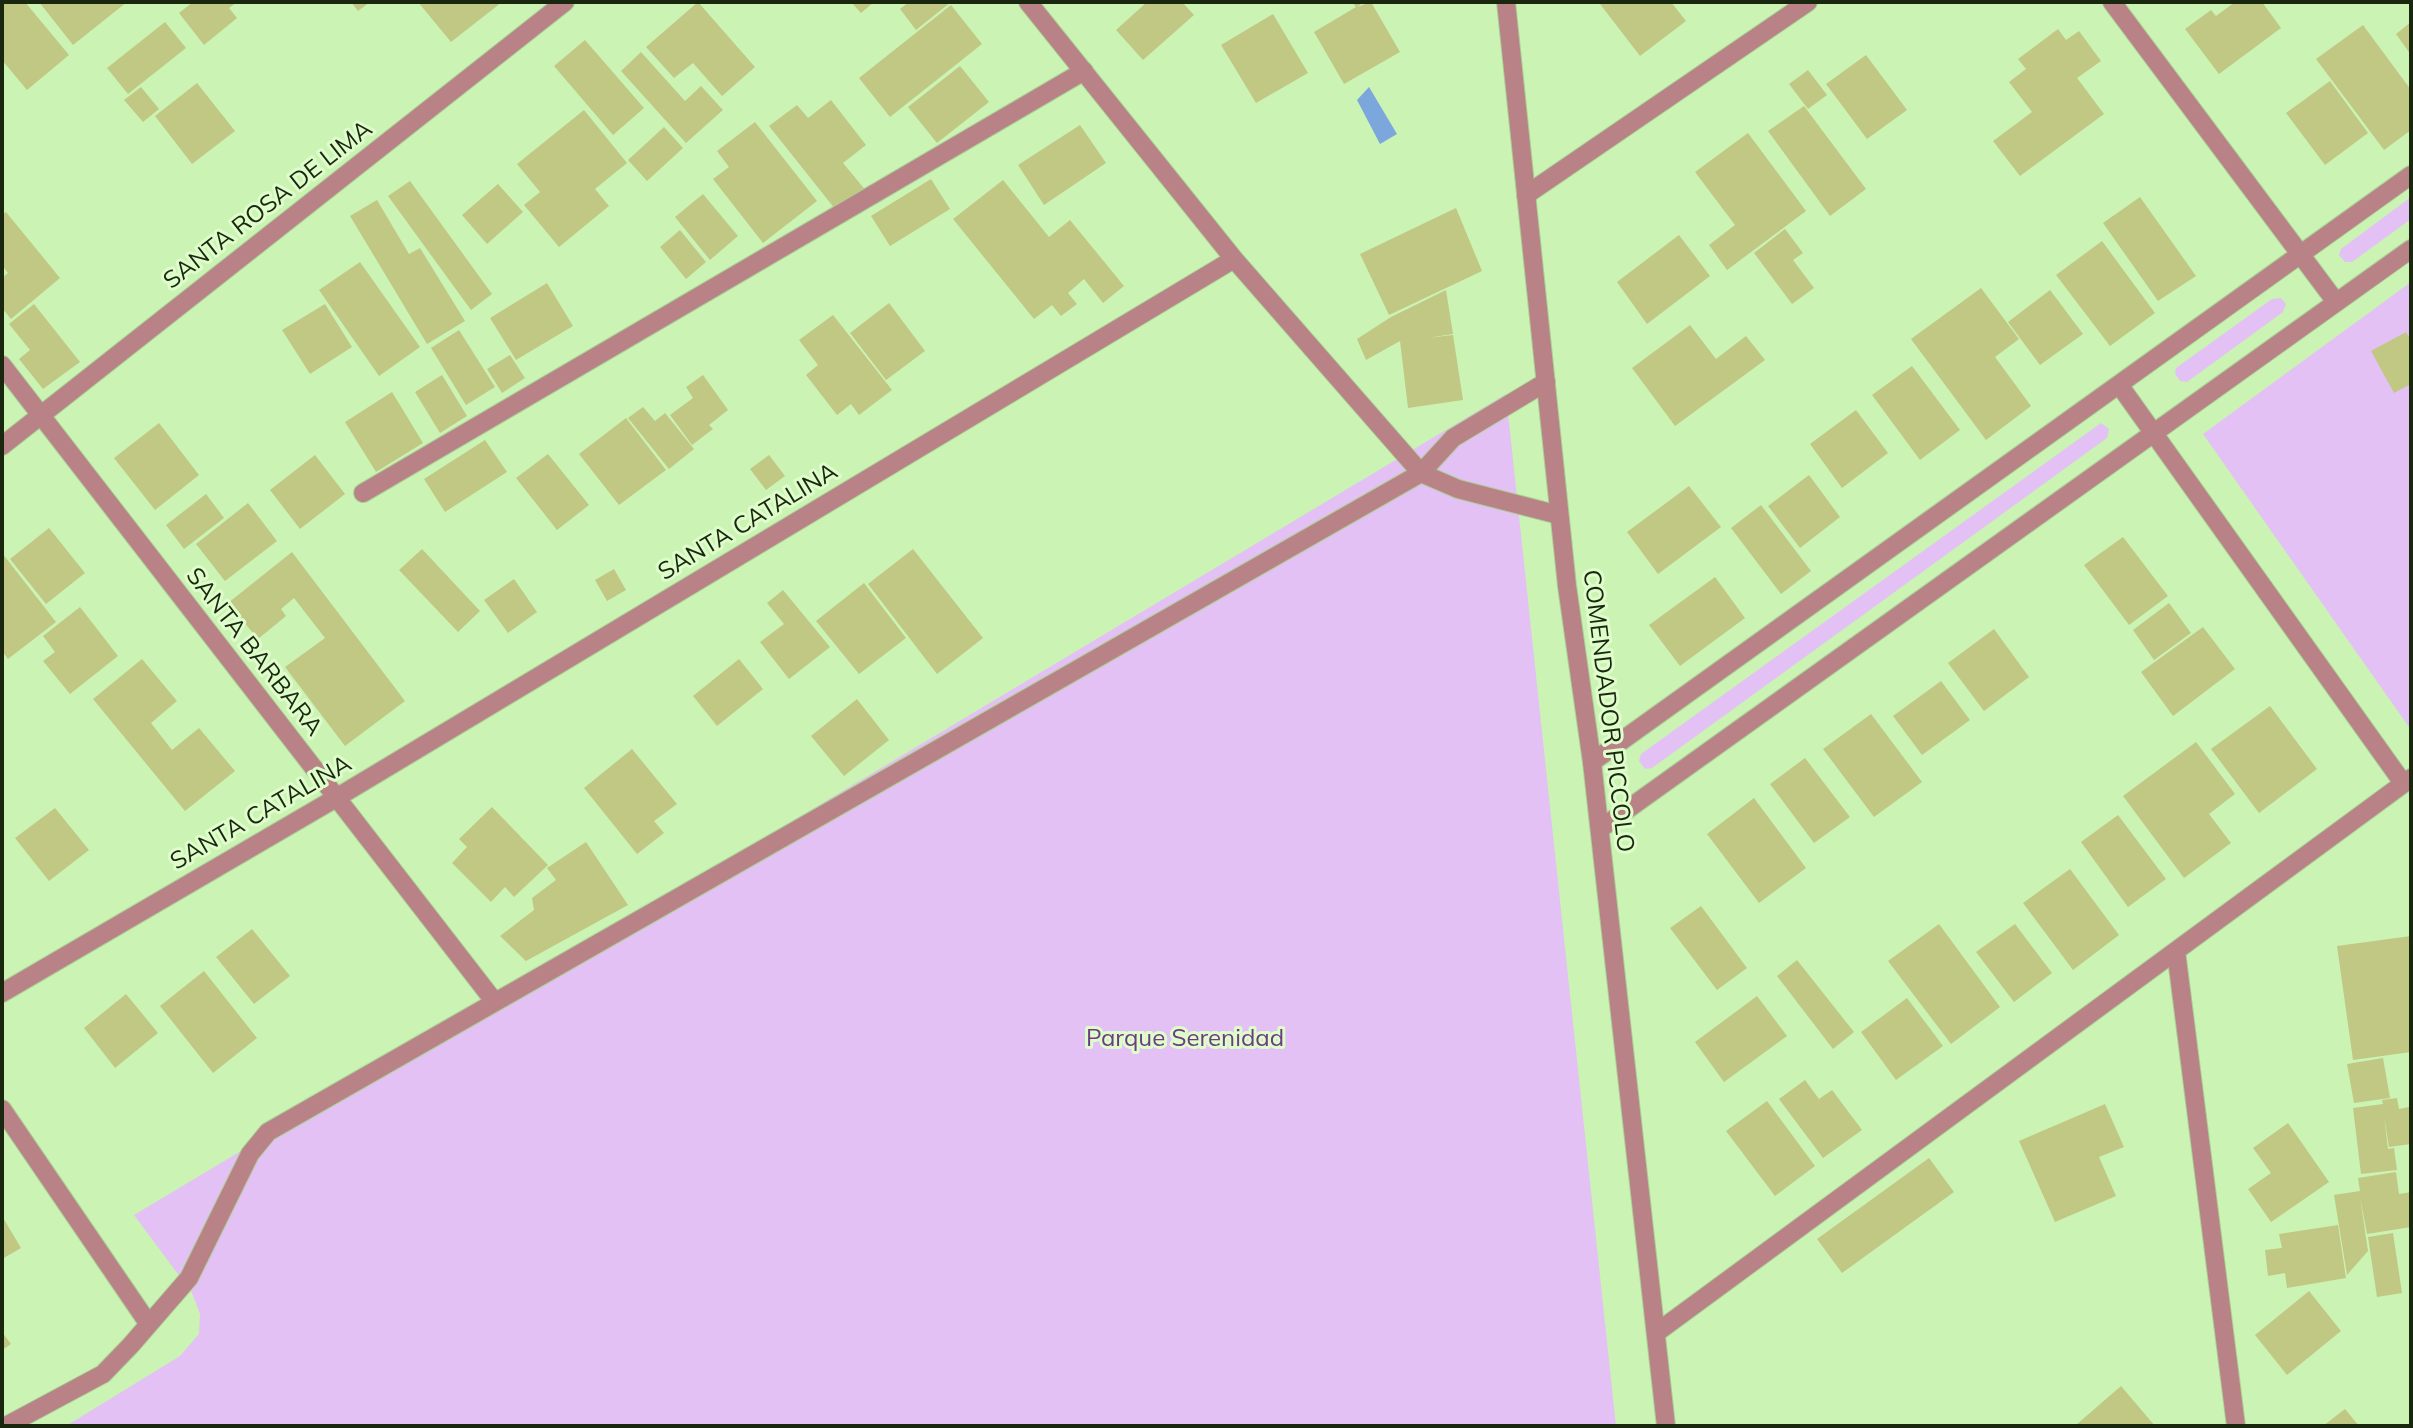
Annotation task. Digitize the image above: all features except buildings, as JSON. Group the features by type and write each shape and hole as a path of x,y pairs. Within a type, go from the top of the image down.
{"street":[{"name":"SANTA ROSA DE LIMA","path":"2,446 565,2"},
{"path":"1028,2 1234,259 1420,473 1458,489 1559,515"},
{"name":"COMENDADOR PICCOLO","path":"1506,2 1559,515 1592,762 1667,1426"},
{"path":"1526,195 1808,2"},
{"path":"2112,2 2336,302"},
{"path":"363,493 1084,71"},
{"path":"1592,762 2302,256 2411,175"},
{"path":"1600,830 2411,249"},
{"name":"SANTA CATALINA","path":"2,993 336,798 1234,259"},
{"name":"SANTA BARBARA","path":"2,365 494,1001"},
{"path":"6,1426 103,1374 189,1278 250,1154 268,1132 1420,473 1453,438 1546,382"},
{"path":"1656,1333 2407,780 2120,386"},
{"path":"2176,951 2236,1426"},
{"path":"2,1109 148,1323"}],"green space":[{"path":"2411,197 2411,219 2352,262 2345,262 2339,255 2341,249"},
{"path":"2411,282 2411,730 2203,434"},
{"path":"2281,298 2286,304 2283,312 2187,382 2180,381 2175,374 2176,368 2272,299"},
{"name":"Parque Serenidad","path":"1506,394 1616,1426 66,1426 180,1356 199,1334 200,1314 192,1293 134,1215"},
{"path":"2101,423 2109,429 2107,438 1652,768 1645,769 1639,761 1641,754"}],"water":[{"path":"1369,87 1397,134 1380,144 1357,100"}]}
